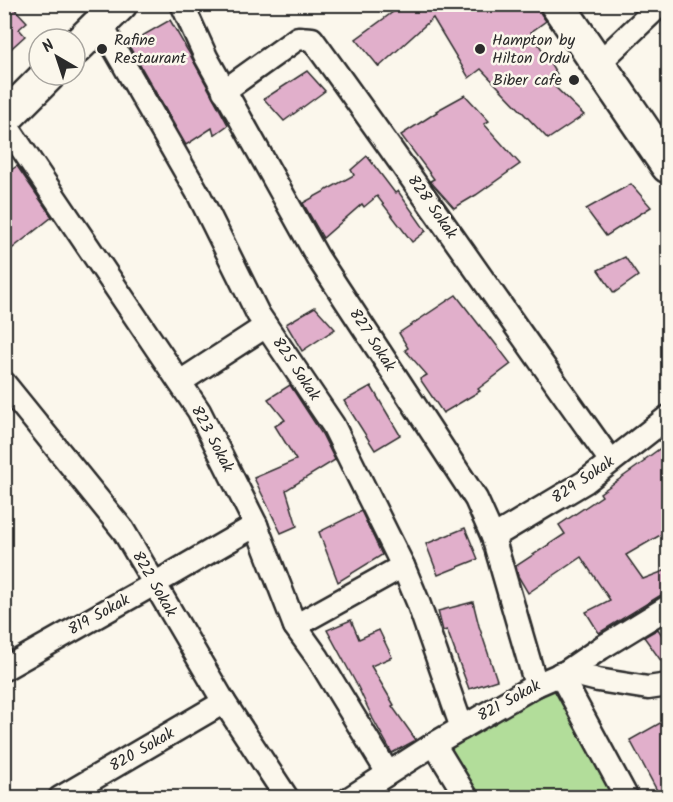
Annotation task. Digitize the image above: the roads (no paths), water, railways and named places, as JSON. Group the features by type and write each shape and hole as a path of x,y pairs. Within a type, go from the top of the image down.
{"main road":[{"path":"557,4 669,166"},
{"path":"87,36 110,14"},
{"path":"4,120 36,87"}],"street":[{"name":"827 Sokak","path":"182,4 224,91 318,258 476,499 493,537 536,685"},
{"path":"599,63 661,4"},
{"name":"825 Sokak","path":"110,14 258,314 333,425 403,566 462,728"},
{"name":"828 Sokak","path":"224,91 298,38 312,39 611,461"},
{"name":"823 Sokak","path":"4,120 200,411 255,525 295,626 318,658 388,773"},
{"path":"180,381 266,326"},
{"name":"822 Sokak","path":"4,383 123,530 224,702 287,798"},
{"name":"829 Sokak","path":"493,537 585,482 669,417"},
{"name":"819 Sokak","path":"4,669 255,525"},
{"path":"295,626 403,566"},
{"name":"821 Sokak","path":"350,798 434,744 536,685 563,673 669,607"},
{"path":"563,673 648,688 669,685"},
{"path":"563,673 627,798"},
{"name":"820 Sokak","path":"60,798 224,702"},
{"path":"434,744 467,798"}],"place":[{"name":"Rafine Restaurant","path":"102,49"},
{"name":"Hampton by Hilton Ordu","path":"480,49"},
{"name":"Biber cafe","path":"574,80"}]}
